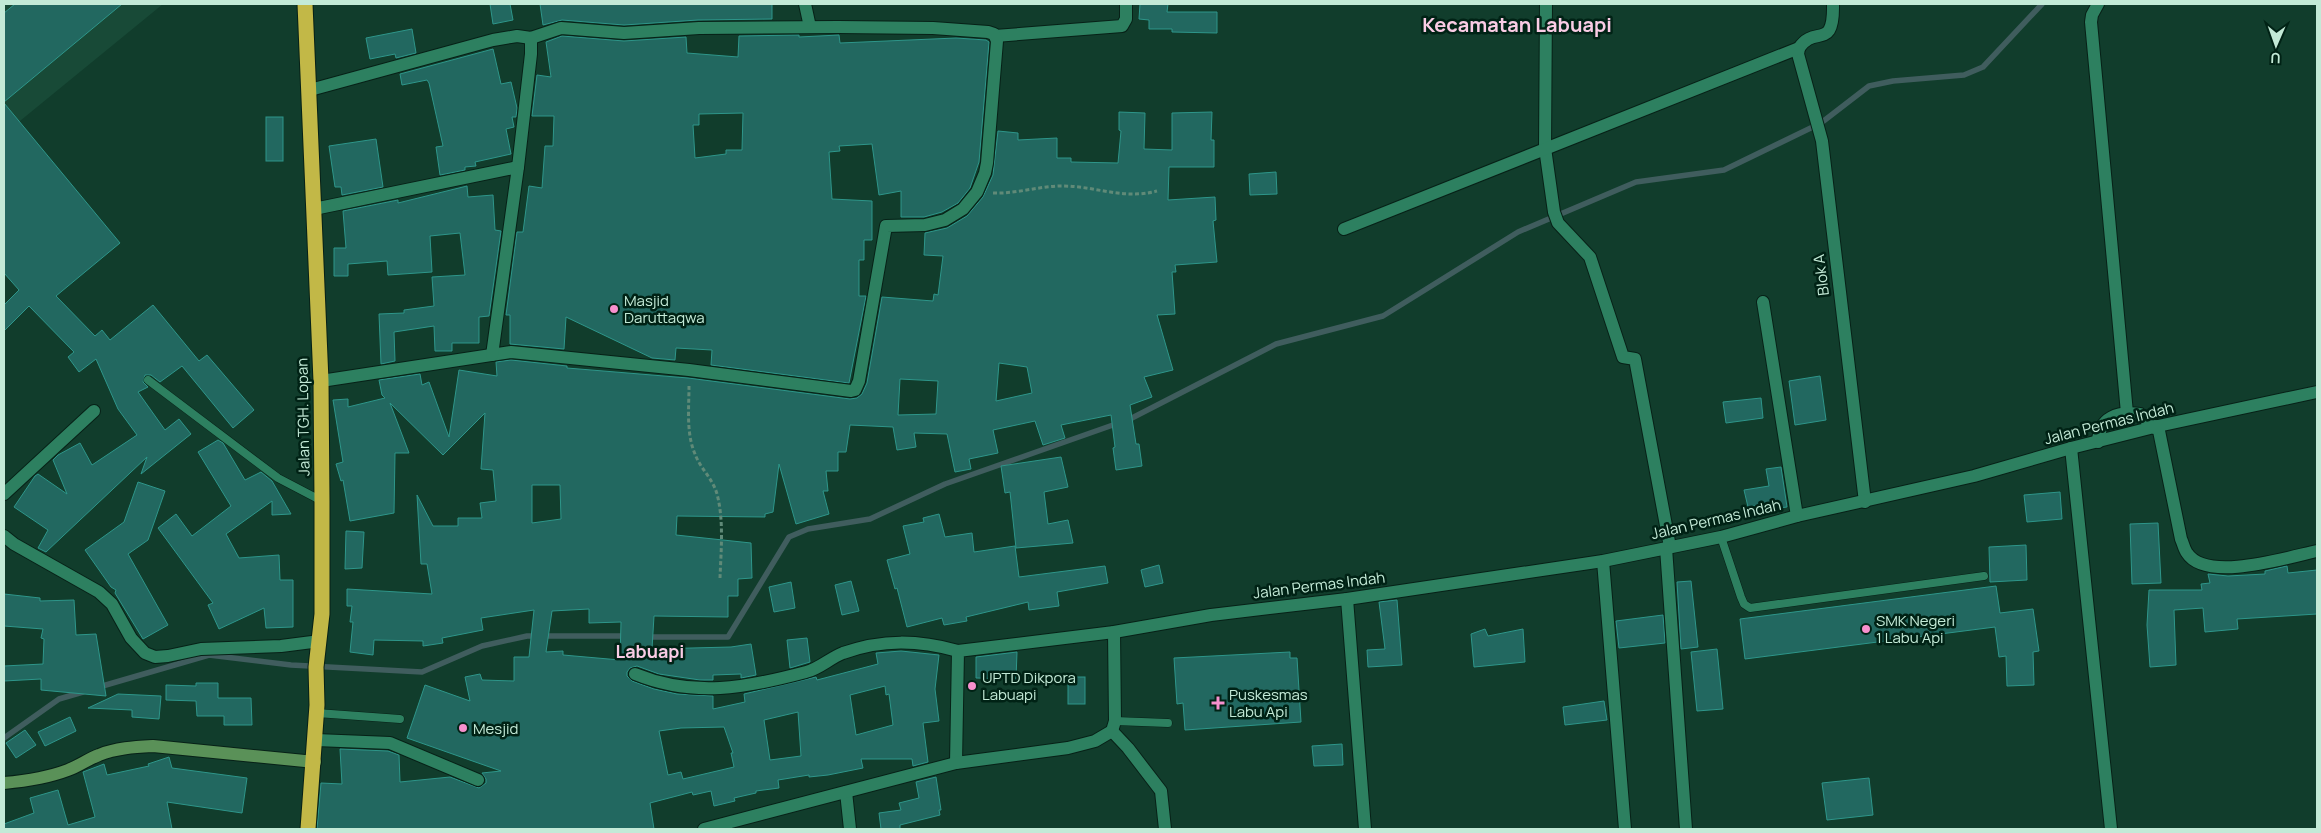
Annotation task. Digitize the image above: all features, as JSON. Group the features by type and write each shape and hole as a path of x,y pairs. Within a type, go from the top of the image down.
{"highway":[{"name":"Jalan TGH. Lopan","path":"305,4 310,90 320,381 322,501 320,641 316,667 316,740 308,829"}],"street":[{"path":"805,4 810,27"},
{"path":"310,90 493,40 517,36 530,38 561,28 624,33 699,28 933,28 988,32 995,36 1122,26 1126,19 1126,4"},
{"path":"1546,4 1546,148 1556,218 1590,257 1623,357 1635,359 1668,548 1686,829"},
{"path":"1344,228 1799,48 1808,40 1829,32 1833,27 1833,4"},
{"path":"2098,4 2092,15 2091,22 2127,413"},
{"path":"320,381 511,352 689,370 855,390 859,381 886,226 925,225 945,220 963,209 977,192 985,173 997,43 995,36"},
{"path":"492,355 518,167 531,54 530,38"},
{"name":"Blok A","path":"1799,48 1798,54 1822,140 1864,502"},
{"path":"314,209 518,167"},
{"path":"1763,302 1797,516"},
{"name":"Jalan Permas Indah","path":"958,651 1114,632 1211,615 1347,599 1603,561 1721,537 1797,516 1974,476 2071,448 2156,427 2317,392"},
{"path":"4,494 94,411"},
{"path":"2098,442 2098,431 2103,422 2127,413 2140,414 2156,427 2182,539 2187,554 2198,562 2211,567 2228,568 2317,551"},
{"path":"2071,448 2111,829"},
{"path":"4,536 14,544 99,592 112,604 131,638 145,653 155,656 168,656 201,649 281,646 320,641"},
{"path":"1603,561 1625,829"},
{"path":"1347,599 1365,829"},
{"path":"1114,632 1114,726 1161,792 1165,829"},
{"path":"635,674 647,679 682,686 724,689 752,686 808,672 842,654 871,646 904,642 927,643 958,651 956,763"},
{"path":"704,829 956,763 1068,748 1095,741 1114,726"},
{"path":"316,740 390,743 478,780"},
{"path":"4,783 46,777 101,754 135,747 153,746 315,762"},
{"path":"846,792 850,829"}],"lane":[{"path":"148,380 278,478 322,501"},
{"path":"1721,537 1741,597 1744,604 1750,608 1984,576"},
{"path":"317,709 400,719"},
{"path":"1114,726 1168,723"}],"path":[{"path":"977,192 998,193 1061,186 1093,189 1121,195 1145,194 1157,191"},
{"path":"689,370 688,421 691,440 700,466 716,493 718,503 721,544 720,578"}],"shaded area":[{"path":"4,4 163,4 4,134"}],"building":[{"path":"15,4 122,4 4,102 4,13"},
{"path":"490,4 510,4 513,20 493,24"},
{"path":"540,4 772,4 772,19 698,20 624,25 562,20 543,25"},
{"path":"1140,4 1168,4 1167,12 1217,12 1217,33 1172,32 1172,29 1149,29 1149,20 1139,19"},
{"path":"412,29 416,53 396,58 395,54 370,59 366,38"},
{"path":"799,35 799,37 839,35 840,43 956,38 986,40 989,42 979,162 970,188 958,203 942,212 924,217 901,217 901,191 879,195 872,144 839,146 840,151 829,152 832,199 872,201 872,240 864,240 864,260 859,260 859,296 866,296 849,383 711,365 712,350 676,348 675,360 652,358 566,317 564,349 510,344 510,315 506,315 517,232 523,232 529,186 542,188 545,146 553,146 554,116 532,116 537,75 551,77 546,42 562,36 624,41 686,37 687,53 738,57 739,36","holes":["743,113 742,150 726,150 726,154 695,158 693,125 699,125 699,114"]},
{"path":"493,49 501,84 511,82 517,108 516,117 512,117 514,127 506,129 511,154 475,162 476,166 465,167 465,170 440,175 436,147 443,146 429,83 427,80 402,85 400,74"},
{"path":"4,103 120,243 56,296 95,336 102,330 110,340 153,305 199,361 207,355 254,410 233,428 182,366 160,382 151,375 145,375 143,382 148,387 138,392 165,430 179,419 191,434 141,474 147,457 46,552 38,548 48,530 14,507 35,476 38,474 67,494 53,460 58,455 80,443 92,465 137,435 118,409 96,359 79,372 68,357 74,352 29,306 4,331 4,305 19,290 4,273"},
{"path":"1119,112 1145,113 1144,149 1172,150 1172,113 1212,112 1211,140 1214,140 1214,167 1169,167 1168,200 1215,197 1216,220 1213,221 1217,262 1175,265 1176,272 1172,272 1175,314 1157,315 1173,370 1144,377 1152,397 1130,405 1136,444 1139,444 1142,466 1116,470 1111,415 1061,425 1065,438 1043,445 1035,421 993,430 998,453 969,459 971,469 955,472 947,434 914,433 916,447 897,450 893,427 850,425 846,452 838,452 838,471 826,471 828,491 823,491 829,514 796,524 779,464 773,512 765,514 765,517 677,516 676,535 751,543 752,578 738,579 738,596 728,596 728,617 654,616 652,649 731,647 751,644 756,675 741,678 741,674 713,675 713,680 700,680 659,674 637,666 630,668 627,672 627,676 632,681 654,689 677,694 713,696 713,709 745,702 744,694 816,677 817,680 878,664 876,653 901,651 939,655 935,689 939,721 923,723 928,762 913,766 912,759 861,759 863,768 828,775 809,777 809,775 778,780 779,788 756,791 756,793 734,798 735,801 714,806 711,791 693,795 692,792 650,803 654,829 317,829 321,783 342,784 340,749 388,751 399,755 400,782 450,777 479,788 486,783 482,773 501,771 407,738 425,685 470,701 465,677 480,674 482,680 514,681 514,657 529,657 534,610 481,618 483,630 442,638 443,643 423,646 423,641 374,640 373,655 350,652 353,622 350,622 352,606 347,606 347,589 432,594 427,564 421,564 417,495 433,526 458,526 458,518 482,518 480,503 496,501 493,470 481,469 485,413 443,455 390,403 409,453 395,453 394,513 350,521 343,480 341,481 336,464 343,462 333,400 348,399 348,407 385,398 382,395 379,380 420,374 422,385 429,382 449,437 459,370 497,376 496,362 511,360 567,366 567,368 688,378 850,399 857,398 862,394 867,383 882,297 933,301 934,294 938,295 943,256 924,255 925,233 947,228 967,216 983,197 993,175 998,131 1018,133 1018,140 1057,138 1057,158 1071,158 1071,162 1118,163 1121,131 1119,130","holes":["999,363 1027,367 1032,393 996,401","900,379 938,381 936,414 898,415","532,485 560,485 561,519 532,523","589,609 589,623 621,622 620,660 563,655 563,651 546,652 552,611","885,686 886,695 889,694 893,725 856,735 850,695","798,712 801,756 770,760 764,720","724,727 733,753 731,753 734,767 683,779 681,772 668,775 659,731 681,728"]},
{"path":"266,117 283,117 283,161 266,161"},
{"path":"376,139 383,187 342,195 341,187 335,187 329,146"},
{"path":"1276,172 1277,194 1250,195 1249,174"},
{"path":"467,186 468,197 493,195 495,230 501,231 489,316 479,317 479,343 452,343 452,351 435,351 434,326 394,332 395,361 381,364 379,314 404,313 404,310 434,306 432,277 465,275 460,233 430,236 432,272 388,275 387,261 348,264 348,276 334,276 334,248 346,248 343,211 398,200 398,203"},
{"path":"1820,376 1826,420 1795,425 1789,381"},
{"path":"1761,398 1763,418 1726,423 1723,402"},
{"path":"218,440 223,443 245,480 261,472 272,481 291,514 272,515 272,501 226,534 239,558 279,555 280,580 293,580 293,627 266,628 264,608 219,629 208,605 213,603 158,528 176,514 192,536 231,506 198,452"},
{"path":"1061,457 1068,487 1044,492 1048,524 1068,520 1073,543 1016,548 1010,492 1005,493 1001,466"},
{"path":"1781,467 1787,507 1772,509 1771,503 1748,507 1744,490 1769,486 1766,469"},
{"path":"138,482 165,491 148,540 128,554 168,625 143,639 115,593 116,590 111,587 85,550 124,522"},
{"path":"2060,492 2062,519 2027,522 2024,495"},
{"path":"939,514 945,537 972,533 974,552 1015,546 1019,577 1105,566 1108,583 1057,592 1059,606 1029,610 1028,602 966,617 967,621 944,625 942,618 907,627 897,588 895,589 887,560 910,554 903,526 924,522 923,518"},
{"path":"2158,523 2161,583 2132,584 2130,524"},
{"path":"346,531 364,532 362,568 345,569"},
{"path":"2026,545 2027,580 1990,582 1989,547"},
{"path":"1159,565 1163,583 1145,587 1141,570"},
{"path":"2287,566 2288,573 2317,570 2317,614 2237,619 2238,629 2205,632 2203,608 2174,610 2176,665 2150,667 2147,625 2149,590 2202,590 2201,584 2210,583 2208,574 2228,576 2265,574 2265,571"},
{"path":"851,581 859,611 842,615 835,585"},
{"path":"1691,581 1698,647 1681,649 1677,582"},
{"path":"791,582 795,608 774,612 769,587"},
{"path":"1996,586 2000,613 2033,609 2039,651 2033,652 2034,685 2007,686 2006,656 1999,657 1995,627 1745,659 1740,619"},
{"path":"4,594 40,598 40,601 74,600 76,635 96,634 106,696 41,690 41,679 4,681 4,666 43,664 44,639 41,638 43,629 4,626"},
{"path":"1397,600 1402,665 1368,667 1367,650 1385,649 1379,602"},
{"path":"1663,615 1665,643 1619,648 1616,621"},
{"path":"1485,629 1488,636 1523,629 1525,662 1474,667 1471,634"},
{"path":"807,638 810,662 790,668 787,640"},
{"path":"1717,649 1723,709 1697,711 1691,652"},
{"path":"1017,652 1016,679 976,678 976,657"},
{"path":"1290,652 1290,658 1297,658 1301,722 1185,730 1183,703 1177,704 1174,658"},
{"path":"1068,677 1085,677 1085,704 1068,704"},
{"path":"196,683 218,683 218,698 251,698 252,725 224,725 224,716 197,716 196,701 166,700 166,685 196,686"},
{"path":"118,694 161,696 159,719 132,717 132,710 88,708"},
{"path":"1604,701 1607,720 1565,725 1563,707"},
{"path":"70,717 76,731 45,746 38,732"},
{"path":"25,730 36,745 16,758 6,743"},
{"path":"1342,744 1343,765 1314,766 1312,746"},
{"path":"169,757 172,768 247,778 242,813 167,802 172,829 4,829 4,824 34,813 30,798 58,790 68,825 95,817 83,772 104,764 107,775 149,766 148,764"},
{"path":"936,777 941,810 939,810 940,815 900,825 900,829 881,829 879,813 901,810 899,803 919,798 916,782"},
{"path":"1869,778 1873,815 1827,820 1822,783"}],"waterway":[{"path":"647,637 728,637 789,537 808,529 870,519 945,484 1130,419 1276,344 1383,316 1518,232 1636,182 1724,170 1821,123 1869,86 1893,81 1964,75 1983,67 2042,4"},
{"path":"99,687 209,655 291,665 422,672 482,646 527,636 628,636"},
{"path":"4,738 59,699 83,692"}],"place":[{"name":"Masjid Daruttaqwa","path":"614,309"},
{"name":"SMK Negeri 1 Labu Api","path":"1866,629"},
{"name":"UPTD Dikpora Labuapi","path":"972,686"},
{"name":"Puskesmas Labu Api","path":"1218,703"},
{"name":"Mesjid","path":"463,728"}],"district":[{"name":"Kecamatan Labuapi","path":"1517,24"},
{"name":"Labuapi","path":"650,651"}]}
